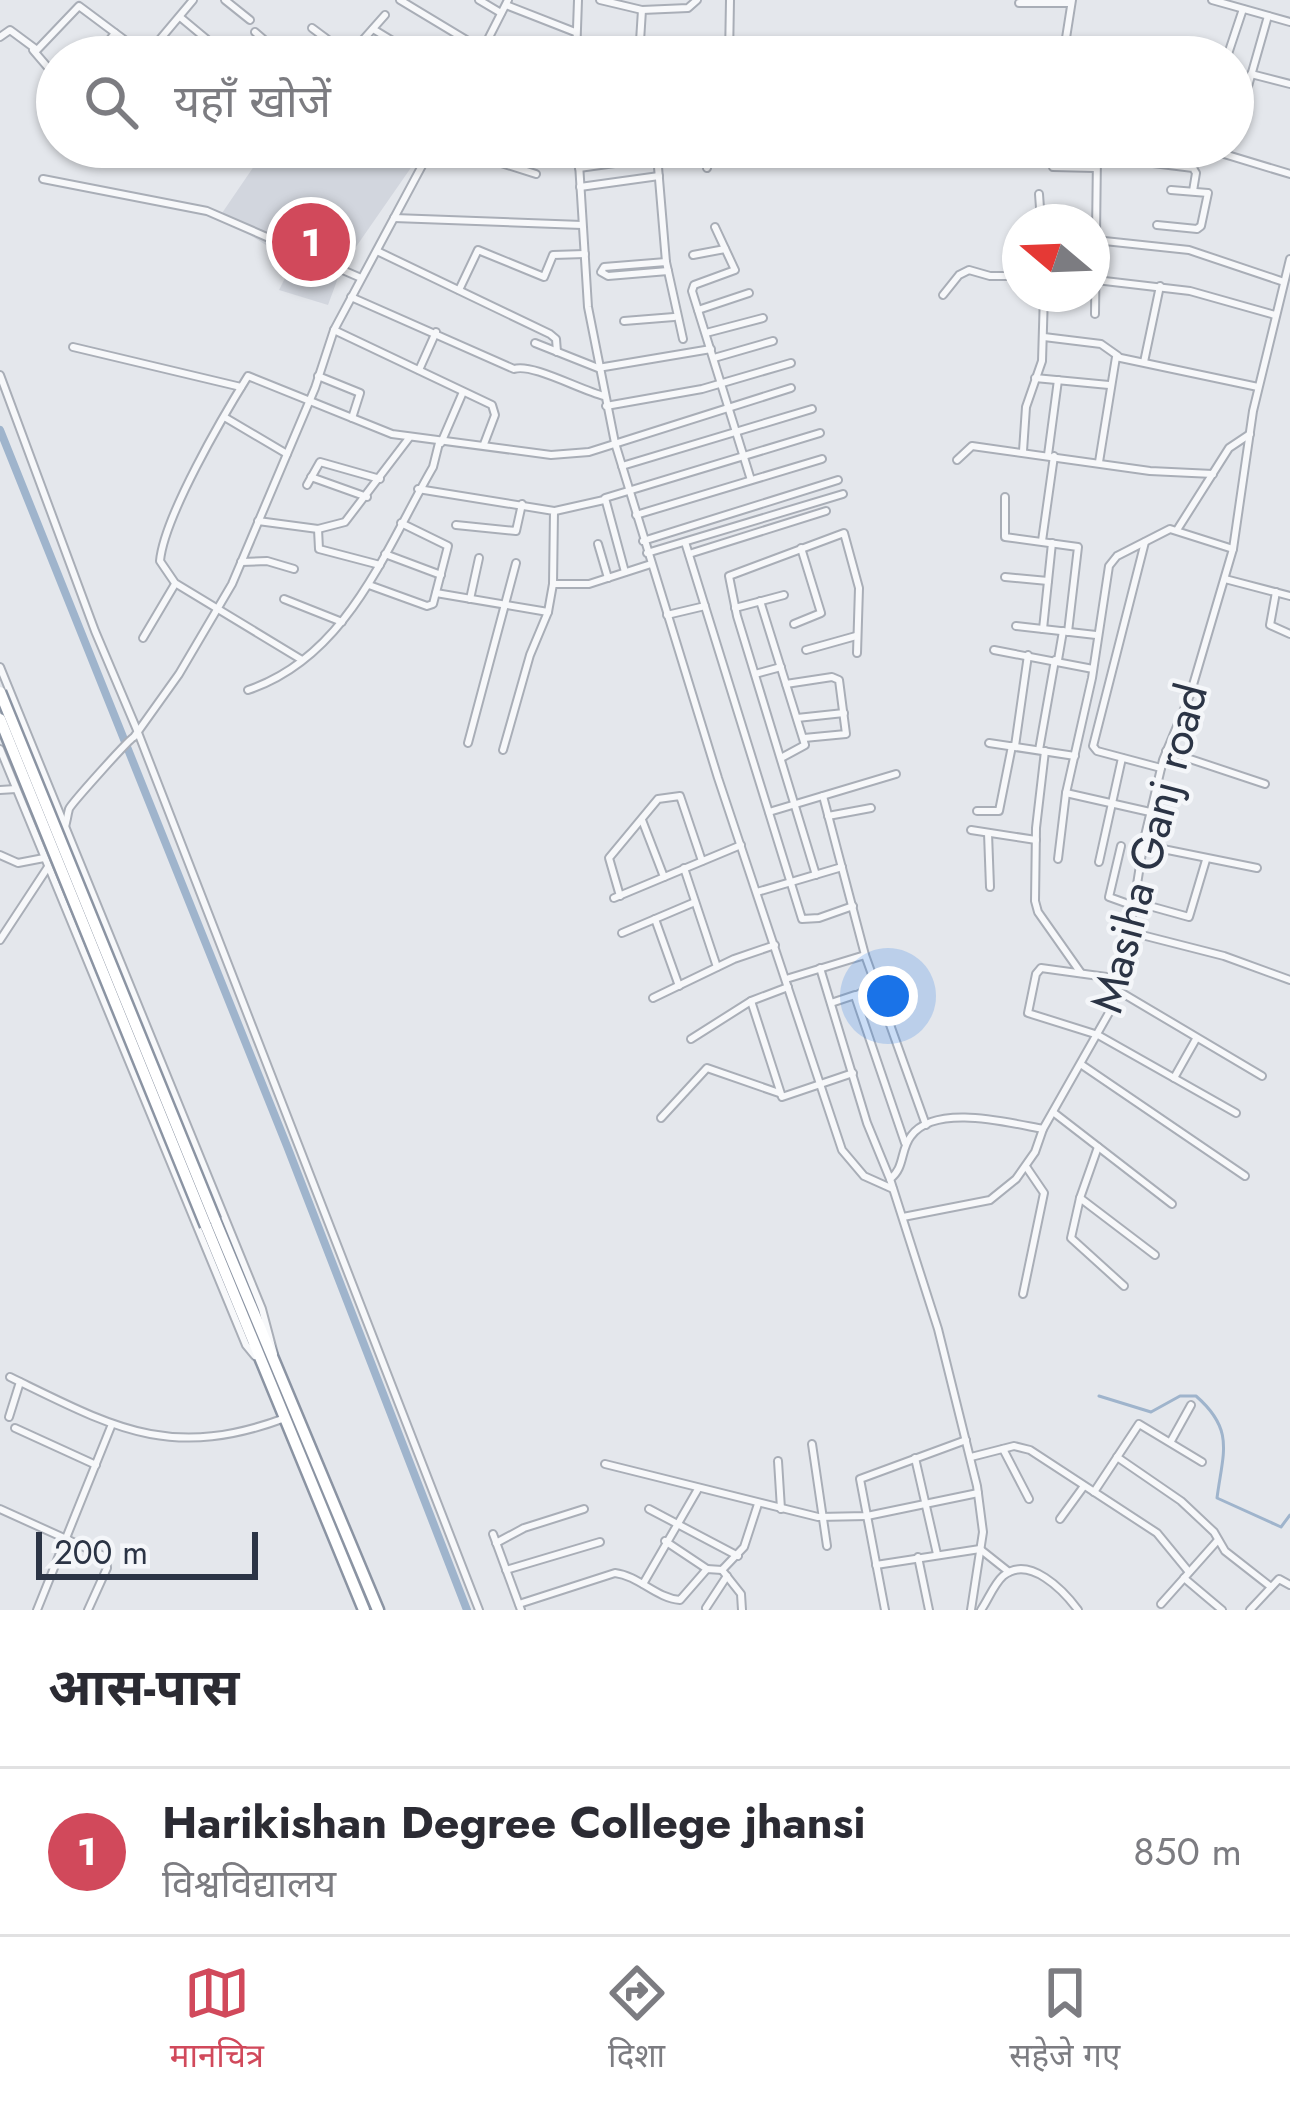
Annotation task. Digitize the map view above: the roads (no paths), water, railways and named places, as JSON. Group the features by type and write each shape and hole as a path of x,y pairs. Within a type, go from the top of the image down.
{"highway":[{"path":"0,692 211,1223"},
{"path":"0,719 270,1365 378,1610"},
{"path":"270,1365 285,1418 364,1610"}],"street":[{"path":"164,36 193,0"},
{"path":"225,0 250,20"},
{"path":"400,0 454,36"},
{"path":"479,0 575,32"},
{"path":"575,36 578,0"},
{"path":"600,0 642,10 656,5 691,8 697,0"},
{"path":"729,36 730,0"},
{"path":"1213,0 1290,22"},
{"path":"1019,3 1072,2 1066,36"},
{"path":"52,36 79,6 119,36"},
{"path":"492,36 505,6"},
{"path":"1234,36 1243,9"},
{"path":"640,36 642,10"},
{"path":"367,36 385,15"},
{"path":"1254,64 1268,16"},
{"path":"180,17 203,36"},
{"path":"312,28 322,36"},
{"path":"374,29 385,36"},
{"path":"0,37 10,30 36,54"},
{"path":"256,32 260,36"},
{"path":"1254,75 1290,84"},
{"path":"1254,158 1290,174"},
{"path":"0,940 66,828 71,803 92,786 123,742 136,733 179,674 217,609 309,402 334,330 421,168"},
{"path":"517,168 536,174"},
{"path":"579,168 598,368 647,553 842,1150 869,1180 893,1190"},
{"path":"1095,168 1096,204"},
{"path":"1193,168 1193,191"},
{"path":"580,188 658,171 667,267 683,339"},
{"path":"43,179 207,211 362,278"},
{"path":"1157,225 1201,228 1208,195 1171,190"},
{"path":"1039,194 1040,204"},
{"path":"394,218 583,225"},
{"path":"715,227 735,271 693,286 752,480"},
{"path":"1110,242 1189,250 1284,282"},
{"path":"693,255 726,249"},
{"path":"459,290 478,250 544,277 553,255 585,254"},
{"path":"376,251 550,334 557,352"},
{"name":"Masiha Ganj road","path":"903,1217 990,1200 1026,1167 1098,1035 1117,990 1161,768 1233,548 1258,387 1290,259"},
{"path":"608,267 667,267 608,276 601,272 608,267"},
{"path":"943,296 968,270 1002,276"},
{"path":"1110,281 1209,295 1275,315"},
{"path":"1144,362 1160,286"},
{"path":"698,310 749,293"},
{"path":"351,297 514,369 526,366 604,396"},
{"path":"1023,451 1026,407 1042,361 1044,312"},
{"path":"624,321 675,317"},
{"path":"706,333 763,318"},
{"path":"334,330 495,407 483,446"},
{"path":"419,370 436,332"},
{"path":"1043,337 1101,344 1118,356 1258,387"},
{"path":"536,343 598,368 773,341"},
{"path":"73,347 241,387"},
{"path":"1099,462 1118,356"},
{"path":"607,406 720,384 791,363"},
{"path":"0,375 95,631 479,1610"},
{"path":"302,660 175,583 162,568 164,542 181,500 246,378 253,375 309,402 409,438 564,456 791,388"},
{"path":"318,376 360,393 352,418"},
{"path":"1036,378 1109,386"},
{"path":"1042,629 1058,380"},
{"path":"248,690 272,682 302,660 342,622 369,585 433,467 464,392"},
{"path":"622,466 812,409"},
{"path":"226,418 287,454"},
{"path":"418,489 554,511 820,433"},
{"path":"1177,530 1235,441 1252,434"},
{"path":"258,521 318,529 345,522 409,438"},
{"path":"957,460 972,446 1213,474"},
{"path":"636,515 822,459"},
{"path":"367,497 309,481 316,465 322,462 380,479"},
{"path":"644,541 838,480"},
{"path":"647,553 842,494"},
{"path":"1005,497 1003,535 1078,548 1042,750 1036,907 1081,973"},
{"path":"604,500 625,572"},
{"path":"456,525 516,531 522,504"},
{"path":"503,750 548,612 554,511"},
{"path":"689,554 826,511"},
{"path":"369,585 429,607 442,575 446,543 401,523"},
{"path":"318,529 319,549 380,565"},
{"path":"1058,860 1109,566 1117,556 1162,531 1177,530 1233,548"},
{"path":"816,875 729,576 845,534 858,582 857,653"},
{"path":"1146,539 1093,746 1161,768"},
{"path":"685,542 804,921 853,906"},
{"path":"598,544 608,578"},
{"path":"794,624 821,613 800,548"},
{"path":"385,554 442,575"},
{"path":"470,599 479,558"},
{"path":"241,562 267,561 294,569"},
{"path":"468,743 516,562"},
{"path":"553,584 581,585 651,564"},
{"path":"1005,577 1048,580"},
{"path":"1225,579 1290,596"},
{"path":"143,638 175,583"},
{"path":"1276,592 1270,625 1290,634"},
{"path":"436,593 548,612"},
{"path":"735,608 784,595"},
{"path":"284,598 342,622"},
{"path":"760,601 803,739 803,748 781,758"},
{"path":"667,615 705,606"},
{"path":"1016,626 1097,635"},
{"path":"806,650 856,636"},
{"path":"994,650 1094,669"},
{"path":"977,811 999,811 1028,655"},
{"path":"0,667 262,1309 271,1334 270,1365"},
{"path":"755,674 781,667"},
{"path":"786,684 837,677 846,734 803,739"},
{"path":"796,718 844,712"},
{"path":"989,743 1075,756"},
{"path":"0,749 246,1345 270,1365"},
{"path":"1166,752 1265,784"},
{"path":"1099,862 1122,758"},
{"path":"769,812 896,774"},
{"path":"0,790 16,789"},
{"path":"1066,793 1150,812"},
{"path":"702,861 679,794 658,799 609,858 617,897 741,845"},
{"path":"823,796 865,955 926,1125"},
{"path":"829,816 871,808"},
{"path":"642,820 664,877"},
{"path":"971,830 1036,840"},
{"path":"988,833 990,887"},
{"path":"1143,845 1257,868"},
{"path":"1120,846 1109,897 1189,917 1206,860"},
{"path":"0,856 18,862 45,861"},
{"path":"757,892 842,867"},
{"path":"684,868 717,967"},
{"path":"622,933 695,902"},
{"path":"655,919 680,986"},
{"path":"1130,932 1224,956 1290,980"},
{"path":"652,998 775,946"},
{"path":"691,1039 751,1000 820,968 865,955"},
{"path":"820,968 903,1217 971,1457 983,1532 971,1610"},
{"path":"1120,979 1039,970 1027,1011 1098,1035 1236,1113"},
{"path":"831,1003 876,986"},
{"path":"1117,990 1262,1076"},
{"path":"855,995 906,1147"},
{"path":"751,1000 779,1093"},
{"path":"1174,1078 1197,1038"},
{"path":"1082,1065 1245,1176"},
{"path":"661,1118 707,1068 787,1097 854,1072"},
{"path":"1053,1112 1172,1204"},
{"path":"890,1179 897,1174 913,1133 926,1125 971,1118 1043,1129"},
{"path":"1098,1147 1079,1198 1073,1243 1124,1286"},
{"path":"1023,1294 1044,1193 1026,1167"},
{"path":"1079,1198 1155,1255"},
{"path":"10,1377 148,1436 194,1438 251,1430 285,1418"},
{"path":"9,1417 20,1382"},
{"path":"1171,1441 1191,1405"},
{"path":"38,1610 112,1424"},
{"path":"1094,1492 1139,1424 1202,1462"},
{"path":"15,1428 96,1465"},
{"path":"885,1610 860,1479 966,1440"},
{"path":"812,1444 827,1546"},
{"path":"971,1457 1025,1448 1160,1536 1187,1575 1222,1610"},
{"path":"1003,1449 1029,1499"},
{"path":"915,1457 937,1554"},
{"path":"1117,1457 1181,1501 1225,1551 1270,1587"},
{"path":"778,1461 781,1509"},
{"path":"605,1464 824,1518 867,1516 978,1493"},
{"path":"1060,1519 1084,1486"},
{"path":"643,1584 698,1489"},
{"path":"706,1609 738,1556 758,1504"},
{"path":"496,1544 524,1528 584,1508"},
{"path":"0,1509 107,1560 88,1610"},
{"path":"650,1509 738,1556"},
{"path":"493,1534 520,1607 615,1573 680,1600 707,1569"},
{"path":"1161,1604 1218,1540"},
{"path":"665,1541 707,1569 725,1573 741,1594 742,1610"},
{"path":"506,1570 600,1542"},
{"path":"876,1564 980,1549 1009,1572 1026,1570 1042,1576 1078,1610"},
{"path":"916,1610 929,1609 919,1557"},
{"path":"981,1610 1009,1572"},
{"path":"1250,1610 1279,1579 1290,1585"}],"waterway":[{"path":"0,430 467,1610"},
{"path":"1099,1396 1151,1412 1180,1396 1196,1396 1221,1431 1217,1498 1281,1527 1290,1515"}],"place":[{"name":"Harikishan Degree College jhansi","path":"311,242"}]}
